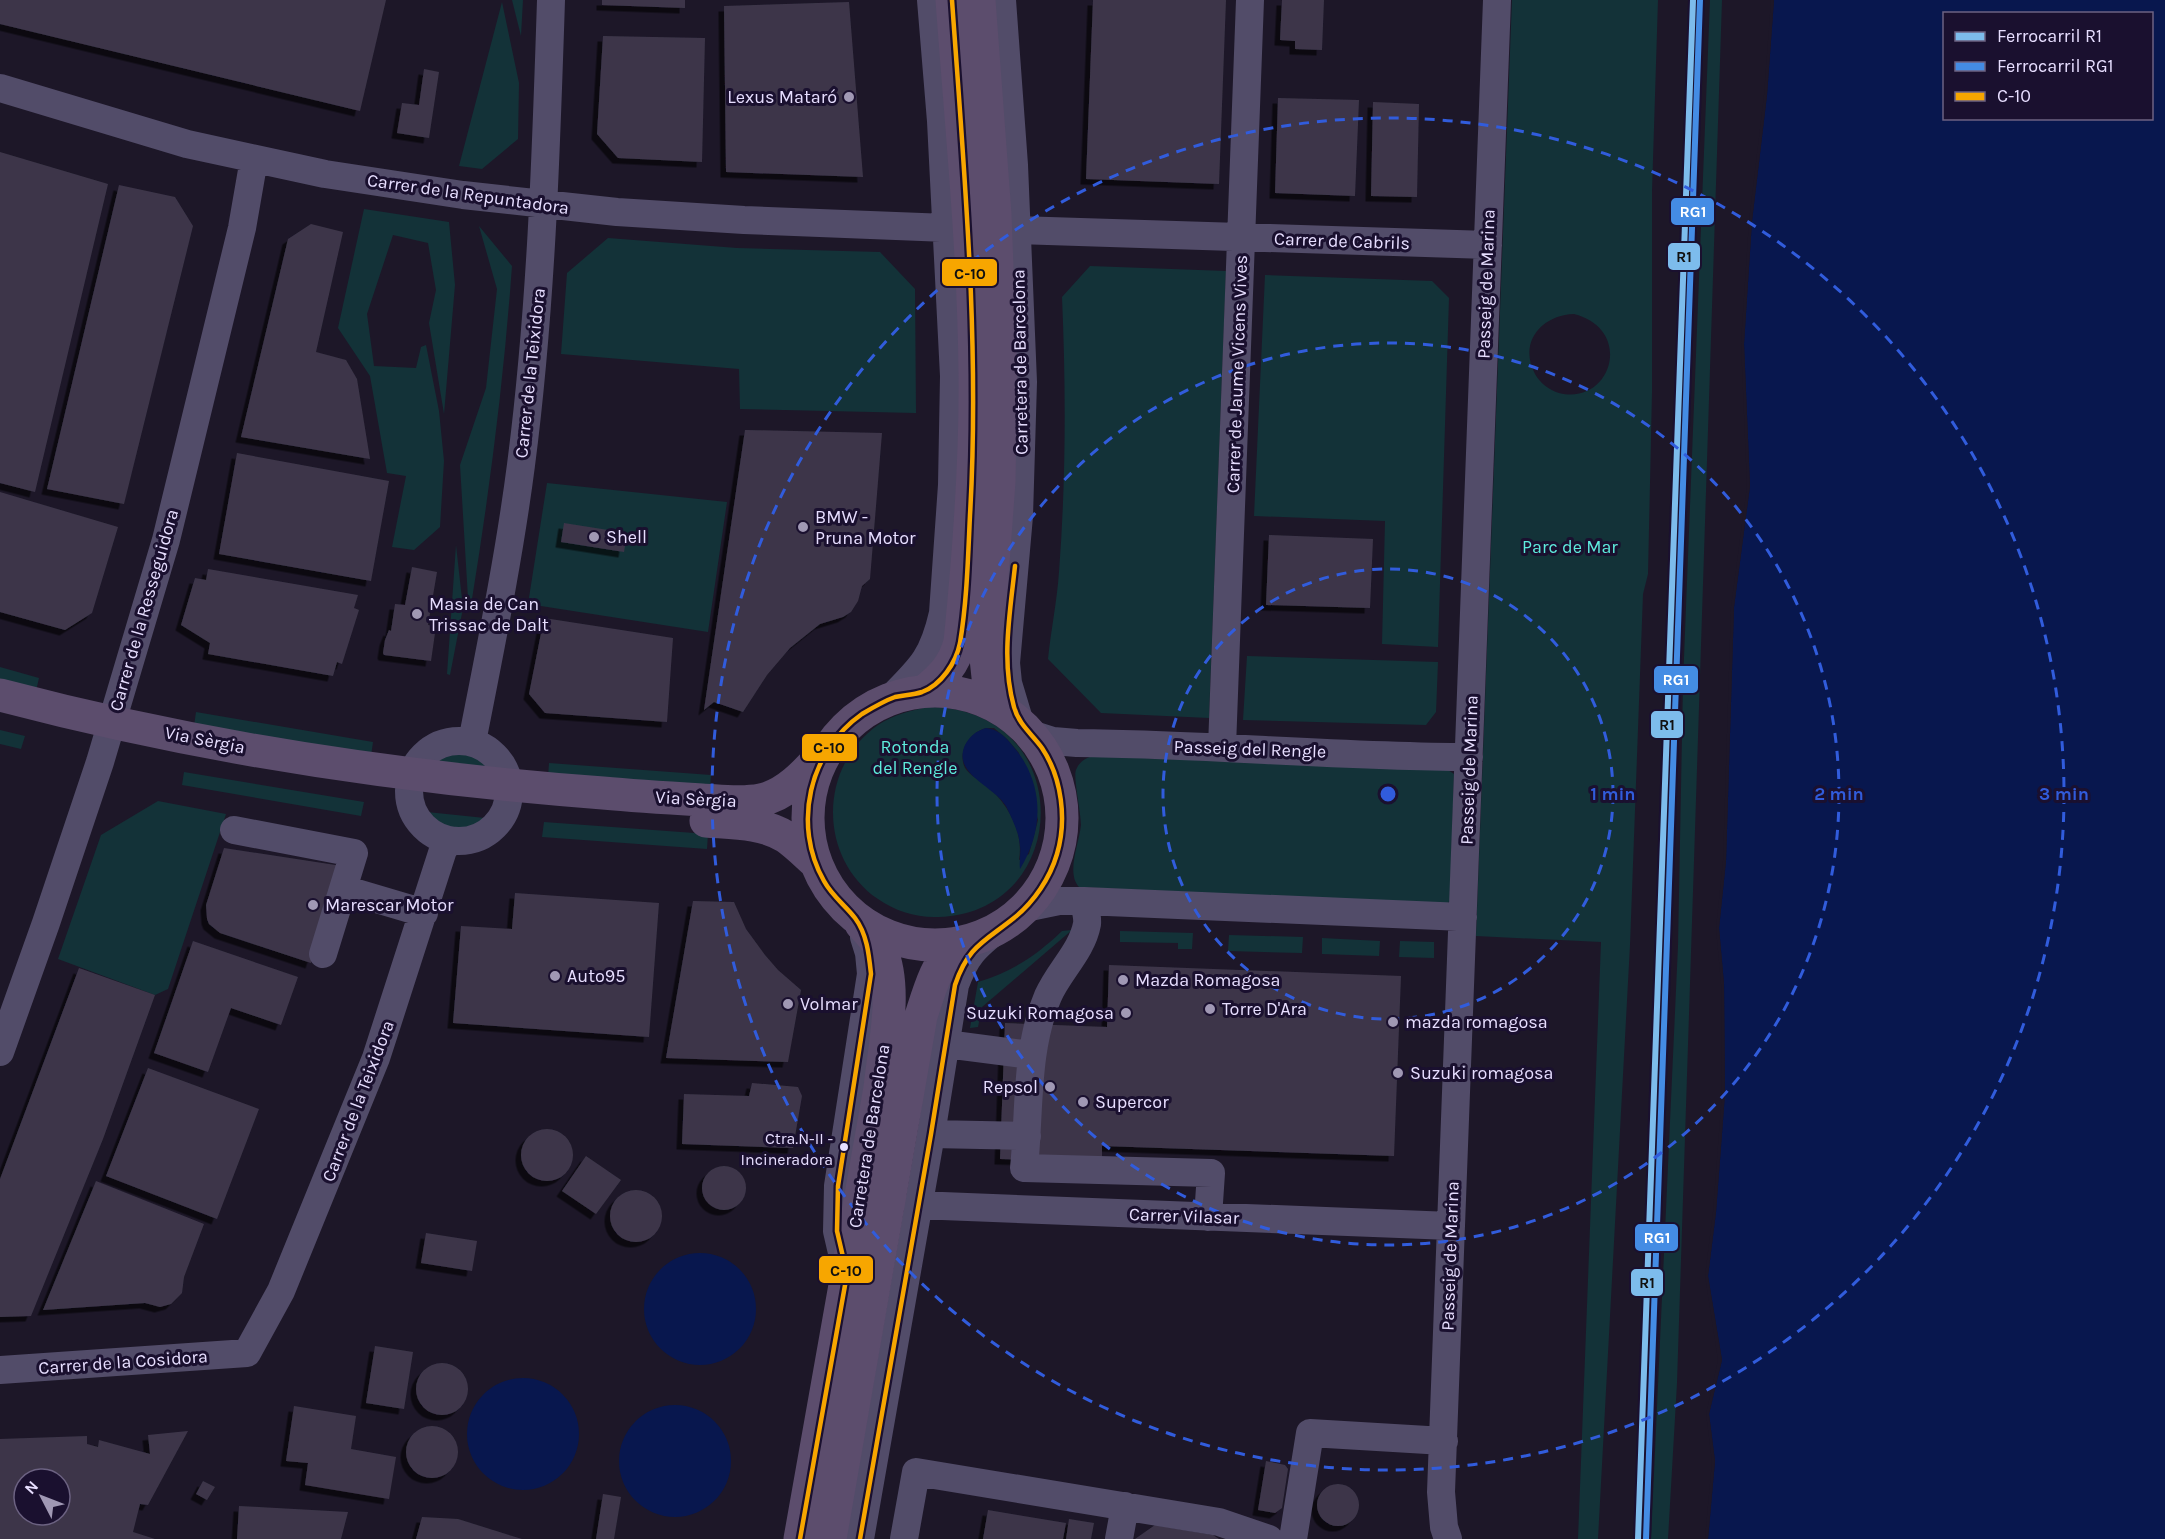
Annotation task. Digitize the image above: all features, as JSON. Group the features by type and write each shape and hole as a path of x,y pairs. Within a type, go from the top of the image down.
{"main road":[{"path":"925,691 948,670 957,654 960,642 974,478 975,375 972,282 952,0"},
{"path":"980,0 996,225 1001,373 999,482 986,658 988,677 1016,722 1044,751 1053,770 1059,790 1062,822 1057,853 1039,891 1025,908 999,928 957,943 914,944 893,939 856,919 825,883 815,862 807,824 812,784 828,748 845,727 891,698 925,691 963,694 1016,722"},
{"name":"Via Sèrgia","path":"0,695 109,732"},
{"name":"Via Sèrgia","path":"0,717 280,755 410,785 760,826 783,835 815,862"},
{"name":"Via Sèrgia","path":"508,796 628,795 749,802 772,797 785,790 828,748"},
{"name":"Carretera de Barcelona","path":"802,1528 880,1088 889,995 888,970 880,948 872,935 856,919"},
{"name":"Carretera de Barcelona","path":"830,1539 921,1016 946,953 957,943"}],"street":[{"name":"Carrer de la Teixidora","path":"472,742 506,566 521,466 540,279 551,0"},
{"path":"891,698 917,672 933,650 943,613 952,485 954,376 947,228 931,0"},
{"name":"Carretera de Barcelona","path":"1002,0 1023,336 1019,516 1006,663 1016,722"},
{"name":"Carrer de Jaume Vicens Vives","path":"1222,747 1250,0"},
{"name":"Passeig de Marina","path":"1448,1539 1442,1511 1444,1441 1497,0"},
{"name":"Carrer de la Repuntadora","path":"0,88 187,144 325,174 463,195 617,212 744,220 947,228"},
{"name":"Carrer de la Resseguidora","path":"0,1052 46,923 109,732 166,540 242,228 254,159"},
{"name":"Carrer de Cabrils","path":"1017,230 1488,245"},
{"name":"Passeig del Rengle","path":"1016,722 1053,741 1077,743 1469,757"},
{"path":"458,740 472,742 493,753 507,773 508,796 500,820 490,831 478,838 464,841 437,837 426,830 412,808 410,785 418,761 436,747 458,740"},
{"path":"234,830 354,854 323,954"},
{"name":"Carrer de la Teixidora","path":"247,1353 280,1291 376,1058 443,850 450,840"},
{"path":"343,890 424,913"},
{"path":"1025,908 1059,901 1084,901 1463,917"},
{"path":"1084,901 1088,922 1077,950 1049,994 1037,1027 1031,1054 1024,1168 1211,1173 1208,1217"},
{"path":"860,1539 955,985 963,963 976,947 999,928"},
{"path":"945,1044 1031,1054"},
{"path":"931,1134 1027,1136"},
{"name":"Carrer Vilasar","path":"917,1205 1451,1226"},
{"name":"Carrer de la Cosidora","path":"0,1370 247,1353"},
{"path":"1293,1539 1310,1433 1444,1441"},
{"path":"904,1539 916,1472 1219,1521 1269,1539"},
{"path":"1119,1539 1125,1506"},
{"path":"780,1539 802,1528"}],"green space":[{"path":"512,0 523,0 521,36"},
{"name":"Parc de Mar","path":"1512,0 1658,0 1652,191 1652,392 1648,574 1643,594 1630,945 1598,1539 1578,1539 1601,942 1476,936","holes":["1574,314 1593,323 1605,335 1610,349 1609,364 1603,378 1592,388 1577,394 1559,393 1545,386 1535,374 1530,362 1529,351 1536,332 1552,319"]},
{"path":"1710,0 1722,0 1677,1383 1668,1539 1651,1539 1678,946 1683,683"},
{"path":"502,2 519,83 518,139 482,169 459,166"},
{"path":"364,209 449,222 455,285 444,414 429,323 436,290 428,243 393,235 367,314 374,366 416,368 421,347 426,345 439,411 444,461 440,527 414,550 392,547 406,476 387,473 370,376 338,328"},
{"path":"479,226 512,266 496,433 472,599 468,598 460,465 486,388 497,289"},
{"path":"608,238 737,248 880,252 915,289 916,413 740,409 739,369 561,354 567,273"},
{"path":"1090,266 1226,271 1209,718 1101,713 1048,659 1058,583 1063,503 1065,400 1062,297"},
{"path":"1265,275 1432,281 1449,298 1438,647 1382,644 1385,521 1254,516"},
{"path":"547,483 727,502 708,632 528,604"},
{"path":"456,545 463,608 450,675 447,674"},
{"path":"1247,656 1438,662 1436,712 1426,725 1243,720"},
{"path":"0,667 39,678 36,691 0,682"},
{"name":"Rotonda del Rengle","path":"929,707 978,716 1013,740 1033,773 1041,811 1035,849 1015,883 983,907 938,917 914,915 892,907 878,899 858,881 844,860 836,837 833,812 836,788 844,764 858,743 884,721 902,713","holes":["994,728 1019,753 1038,820 1029,854 1019,860 1017,829 1008,810 995,793 967,771 963,762 964,749 970,738 980,730"]},
{"path":"196,712 373,742 371,756 194,726"},
{"path":"0,730 25,736 21,749 0,744"},
{"path":"457,753 475,757 491,770 434,763"},
{"path":"1093,756 1448,770 1454,774 1450,901 1445,905 1079,887 1075,881 1073,866 1081,825 1075,774 1077,767 1085,759"},
{"path":"549,763 711,775 710,788 548,777"},
{"path":"184,772 364,802 361,816 182,785"},
{"path":"158,801 226,814 168,989 155,995 58,959 101,835"},
{"path":"427,812 485,818 470,826 454,828 439,824"},
{"path":"544,822 708,834 707,849 542,837"},
{"path":"1072,930 982,1007 978,1027 970,1028 978,982 1013,968 1043,948 1062,931"},
{"path":"1120,931 1193,933 1192,949 1178,949 1178,943 1120,942"},
{"path":"1229,935 1303,937 1302,953 1228,951"},
{"path":"1322,938 1380,941 1379,956 1322,954"},
{"path":"1400,941 1434,942 1434,958 1399,957"}],"shaded area":[{"path":"1774,0 2165,0 2165,1539 1708,1539 1715,1461 1709,1414 1722,1360 1708,1276 1716,1212 1725,1094 1724,984 1719,928 1726,861 1734,607 1750,486 1744,344 1752,221 1767,95"},
{"path":"986,728 1001,733 1012,745 1023,759 1035,790 1037,822 1034,838 1020,869 1018,836 1006,806 969,772 964,764 965,745 971,736"},
{"path":"700,1253 721,1257 739,1270 752,1288 756,1309 752,1330 739,1348 721,1361 700,1365 679,1361 661,1348 648,1330 644,1309 648,1288 661,1270 679,1257"},
{"path":"523,1378 544,1382 562,1395 575,1413 579,1434 575,1455 562,1473 544,1486 523,1490 502,1486 484,1473 471,1455 467,1434 471,1413 484,1395 502,1382"},
{"path":"675,1405 696,1409 714,1422 727,1440 731,1461 727,1482 714,1500 696,1513 675,1517 654,1513 636,1500 623,1482 619,1461 623,1440 636,1422 654,1409"}],"pier":[{"path":"1771,0 1774,0 1767,95 1752,221 1744,344 1750,486 1734,607 1726,861 1719,928 1724,984 1725,1094 1716,1212 1708,1276 1722,1360 1709,1414 1715,1461 1708,1539 1705,1539 1712,1461 1706,1414 1718,1360 1705,1276 1713,1212 1722,1093 1721,984 1716,928 1723,861 1731,607 1747,486 1741,343 1749,221 1764,95"}],"building":[{"path":"0,0 386,0 360,111 0,24"},
{"path":"602,0 685,0 685,8 602,5"},
{"path":"1093,0 1226,0 1219,184 1086,179"},
{"path":"1282,0 1324,0 1322,50 1295,49 1295,41 1280,40"},
{"path":"849,2 863,177 726,172 724,6"},
{"path":"603,36 705,38 702,162 618,158 597,134"},
{"path":"424,69 439,72 429,138 397,133 402,103 419,105"},
{"path":"1278,98 1359,100 1355,196 1275,193"},
{"path":"1373,102 1419,104 1417,197 1371,196"},
{"path":"0,152 108,184 35,492 0,483"},
{"path":"119,185 175,197 193,226 124,504 47,489"},
{"path":"311,224 343,232 316,352 346,360 357,379 370,459 241,437 288,239"},
{"name":"BMW - Pruna Motor","path":"745,430 882,433 870,579 862,586 858,601 851,612 820,624 790,648 767,675 743,712 714,702 704,710"},
{"path":"237,453 389,481 371,581 219,554"},
{"path":"0,492 118,527 92,613 65,630 0,612"},
{"name":"Shell","path":"564,523 627,533 624,552 561,542"},
{"path":"1269,535 1373,539 1370,608 1266,605"},
{"name":"Masia de Can Trissac de Dalt","path":"412,567 437,572 428,625 436,626 431,661 384,655 383,653 385,640 389,630 391,631 395,604 405,605"},
{"path":"208,569 358,595 354,608 359,610 342,664 337,662 333,676 208,654 210,643 181,625 195,578 206,580"},
{"path":"544,618 673,638 667,722 545,713 529,694"},
{"path":"224,848 342,866 311,963 220,933 209,924 206,905"},
{"name":"Auto95","path":"515,893 659,903 649,1037 453,1023 461,926 512,929"},
{"path":"693,901 734,902 746,929 765,955 801,990 788,1062 666,1058"},
{"path":"193,941 298,977 281,1025 231,1008 208,1072 154,1053"},
{"path":"1109,965 1401,976 1394,1156 1102,1146 1102,1162 1000,1159 1005,1023 1107,1027"},
{"path":"79,968 155,995 103,1139 31,1316 0,1317 0,1179"},
{"path":"148,1068 259,1109 217,1219 106,1176"},
{"path":"752,1083 798,1087 802,1096 793,1148 682,1144 684,1094 749,1096"},
{"path":"542,1129 552,1129 566,1136 573,1155 566,1174 552,1181 542,1181 532,1177 525,1170 521,1160 521,1150 525,1140 532,1133"},
{"path":"586,1156 621,1180 596,1214 562,1191"},
{"path":"724,1166 740,1172 746,1188 740,1204 724,1210 708,1204 702,1188 708,1172"},
{"path":"96,1181 204,1224 184,1277 182,1293 171,1304 160,1307 145,1303 43,1310"},
{"path":"631,1190 641,1190 655,1197 662,1216 655,1235 641,1242 631,1242 621,1238 614,1231 610,1221 610,1211 614,1201 621,1194"},
{"path":"426,1233 477,1241 472,1271 421,1263"},
{"path":"375,1346 413,1352 404,1409 366,1403"},
{"path":"437,1363 447,1363 461,1370 468,1389 461,1408 447,1415 437,1415 427,1411 420,1404 416,1394 416,1384 420,1374 427,1367"},
{"path":"294,1406 356,1416 351,1449 396,1457 389,1499 305,1485 308,1463 286,1461"},
{"path":"427,1426 437,1426 451,1433 458,1452 451,1471 437,1478 427,1478 417,1474 410,1467 406,1457 406,1447 410,1437 417,1430"},
{"path":"188,1431 148,1505 140,1504 133,1532 155,1539 0,1539 0,1439 87,1436 87,1444 98,1447 99,1440 150,1454 148,1435"},
{"path":"1266,1461 1285,1465 1288,1469 1282,1508 1275,1513 1258,1510"},
{"path":"203,1481 215,1487 207,1500 196,1494"},
{"path":"1338,1484 1353,1490 1359,1505 1353,1520 1338,1526 1323,1520 1317,1505 1323,1490"},
{"path":"603,1494 621,1497 614,1539 596,1539"},
{"path":"239,1506 348,1512 341,1539 237,1539"},
{"path":"988,1510 1066,1523 1063,1539 983,1539"},
{"path":"422,1517 458,1519 522,1539 416,1539"},
{"path":"1069,1519 1094,1523 1091,1539 1066,1539"},
{"path":"1155,1525 1213,1535 1219,1539 1135,1539"}],"rail line":[{"name":"R1","path":"1638,1539 1693,0"},
{"name":"RG1","path":"1646,1539 1700,0"}],"transit line":[{"name":"C-10","path":"800,1539 847,1274 837,1231 838,1186 871,974 867,945 859,924 827,886 814,859 809,836 808,813 811,790 818,768 829,748 862,714 895,697 929,689 947,672 958,651 964,611 973,451 972,322 966,193 952,0"},
{"name":"C-10","path":"860,1539 955,985 971,953 1021,912 1035,897 1046,881 1060,841 1061,800 1054,772 1042,748 1019,719 1010,690 1007,655 1015,566"}],"place":[{"name":"Lexus Mataró","path":"849,97"},
{"name":"BMW - Pruna Motor","path":"803,527"},
{"name":"Shell","path":"594,537"},
{"name":"Masia de Can Trissac de Dalt","path":"417,614"},
{"name":"Marescar Motor","path":"313,905"},
{"name":"Auto95","path":"555,976"},
{"name":"Mazda Romagosa","path":"1123,980"},
{"name":"Volmar","path":"788,1004"},
{"name":"Torre D'Ara","path":"1210,1009"},
{"name":"Suzuki Romagosa","path":"1126,1013"},
{"name":"mazda romagosa","path":"1393,1022"},
{"name":"Suzuki romagosa","path":"1398,1073"},
{"name":"Repsol","path":"1050,1087"},
{"name":"Supercor","path":"1083,1102"},
{"name":"Ctra.N-II - Incineradora","path":"844,1147"}]}
